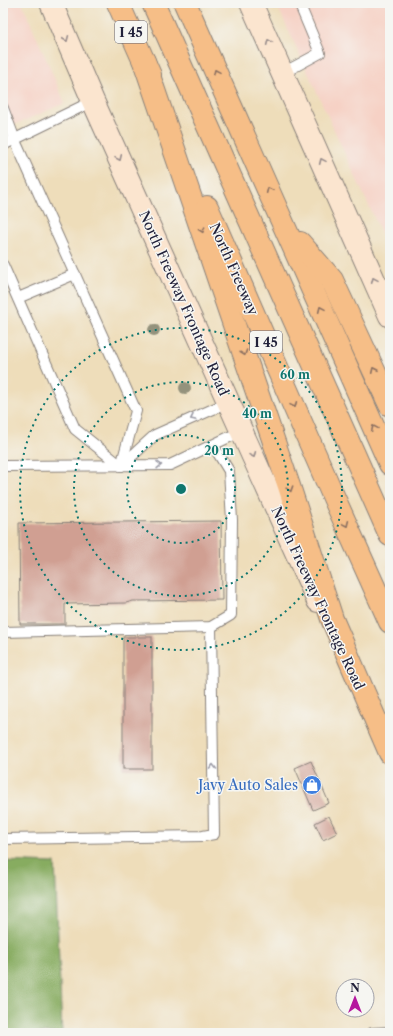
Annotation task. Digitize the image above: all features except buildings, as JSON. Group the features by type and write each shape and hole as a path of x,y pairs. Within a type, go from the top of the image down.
{"highway":[{"name":"North Freeway","path":"118,3 335,500 390,622"},
{"name":"I 45","path":"153,3 390,535"},
{"path":"185,3 390,464"},
{"path":"144,61 289,486 332,619 390,754"},
{"path":"284,225 332,280 390,405"}],"main road":[{"name":"North Freeway Frontage Road","path":"51,3 93,101 331,630 390,754"},
{"path":"251,3 390,316"}],"lane":[{"path":"283,73 320,54 299,3"},
{"path":"3,145 93,101"},
{"path":"3,108 14,140 136,411 120,466"},
{"path":"3,264 75,429 120,466"},
{"path":"18,298 75,274"},
{"path":"120,466 155,435 229,402"},
{"path":"3,466 170,465 242,431"},
{"path":"3,632 212,627 231,615 232,520 229,471 212,445"},
{"path":"3,839 203,836 214,834 212,627"},
{"path":"372,1033 390,1032"}],"shaded area":[{"path":"3,3 22,3 65,103 3,130"},
{"path":"276,3 390,3 390,252"}],"green space":[{"path":"3,861 55,863 62,1033 3,1033"}],"place":[{"name":"Javy Auto Sales","path":"312,785"}]}
